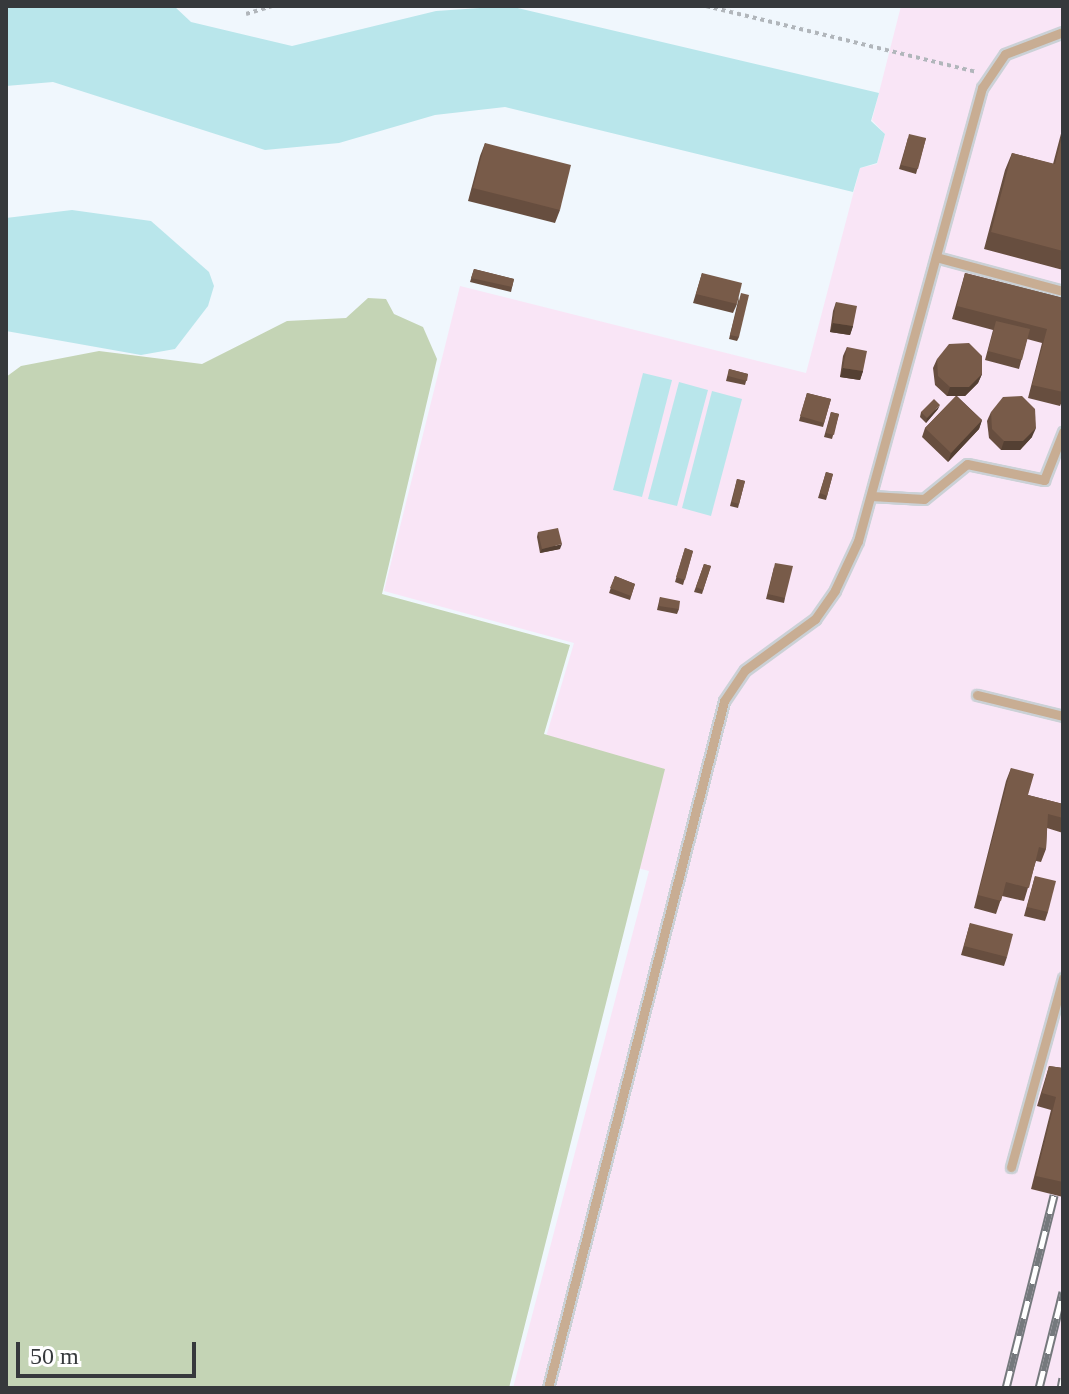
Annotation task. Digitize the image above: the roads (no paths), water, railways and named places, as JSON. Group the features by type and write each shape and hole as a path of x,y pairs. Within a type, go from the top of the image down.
{"lane":[{"path":"548,1388 724,701 745,670 815,619 853,554 988,75 1027,41 1063,32"},
{"path":"936,257 1063,291"},
{"path":"871,496 924,499 967,464 1044,480 1063,432"},
{"path":"977,695 1063,716"},
{"path":"1011,1167 1063,978"}],"water":[{"path":"6,6 174,6 191,22 292,46 436,11 509,6 879,93 871,121 885,134 877,163 860,168 853,192 505,107 435,115 339,143 265,150 53,82 6,86"},
{"path":"72,210 151,221 209,272 214,286 208,306 175,349 141,355 6,331 6,218"},
{"path":"643,373 672,380 642,497 613,490"},
{"path":"679,382 708,390 677,506 648,499"},
{"path":"712,391 742,399 711,516 682,508"}],"railway":[{"path":"1006,1388 1054,1195"},
{"path":"1039,1388 1063,1292"},
{"path":"1061,1388 1063,1378"}]}
